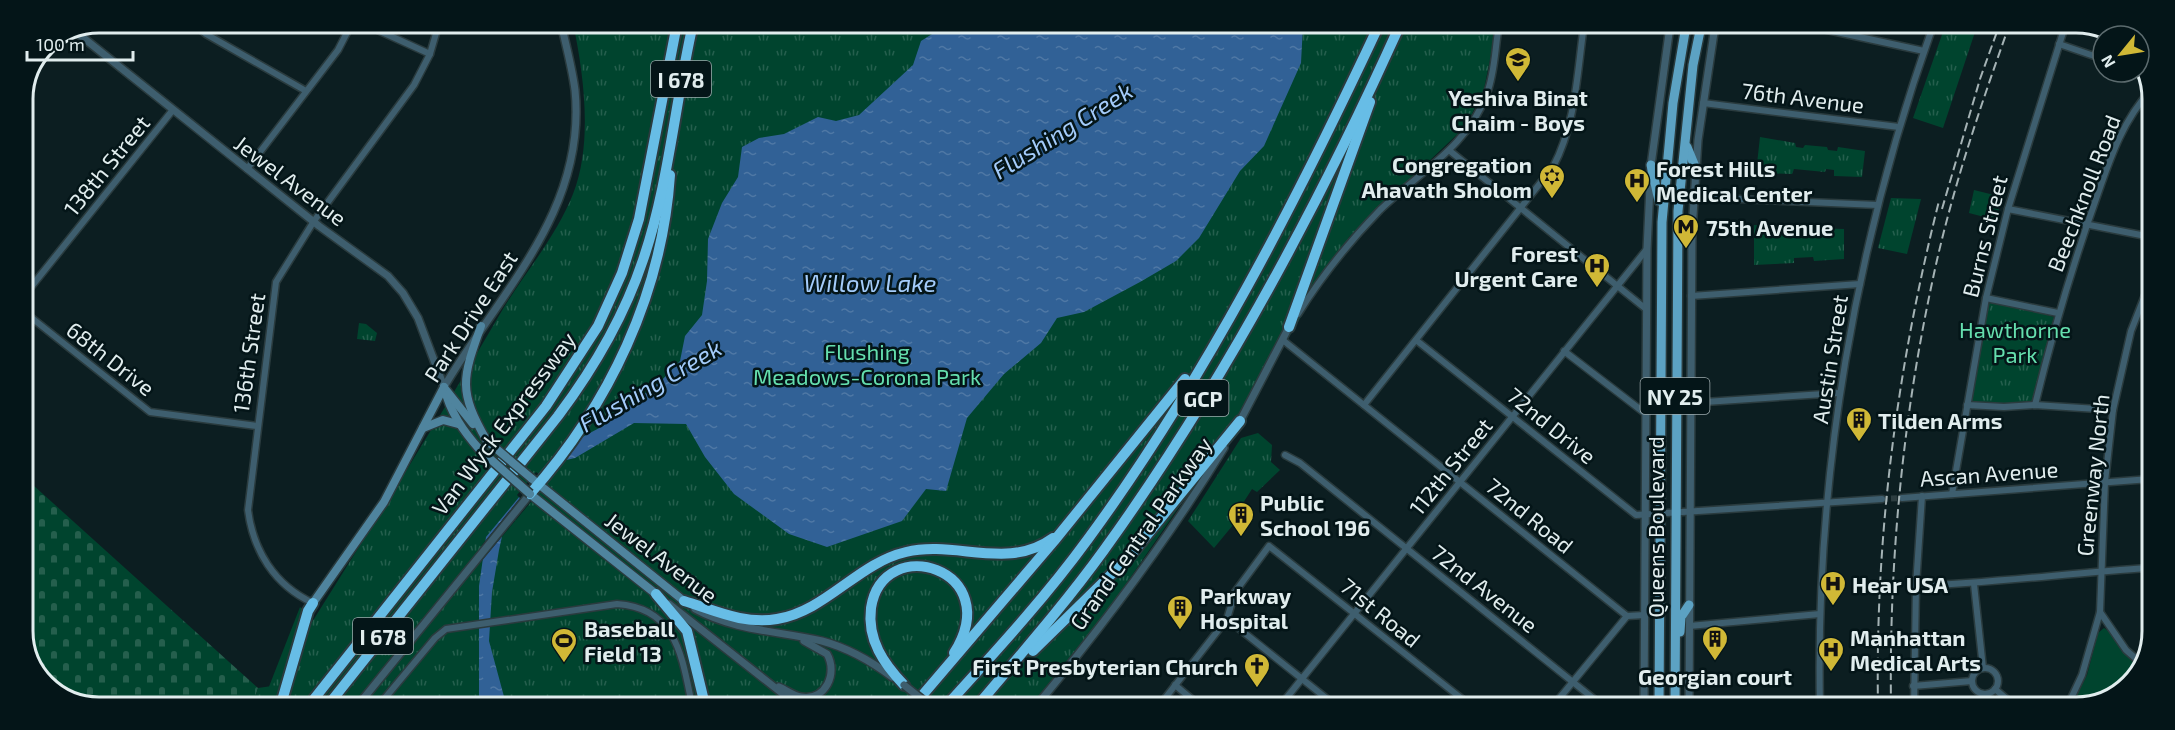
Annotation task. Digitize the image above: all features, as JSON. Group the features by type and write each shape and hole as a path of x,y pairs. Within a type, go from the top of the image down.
{"highway":[{"name":"Van Wyck Expressway","path":"315,697 546,406 598,326 622,273 639,219 675,33"},
{"name":"Van Wyck Expressway","path":"335,697 570,400 612,333 630,296 649,241 691,33"},
{"name":"Grand Central Parkway","path":"954,697 1034,607 1093,533 1146,454 1213,344 1301,185 1375,33"},
{"name":"Grand Central Parkway","path":"984,697 1072,592 1162,464 1276,271 1396,33"},
{"path":"1289,327 1359,136 1380,66"},
{"path":"530,494 587,422 612,378 634,331 659,249 670,181 671,135"},
{"path":"921,697 1065,528 1213,344"},
{"path":"985,697 1128,557 1240,421"},
{"path":"684,601 736,618 777,619 805,609 871,566 893,556 932,549 1015,554 1038,547 1065,528"},
{"path":"904,685 878,651 870,617 874,596 881,584 890,575 906,567 924,566 942,571 958,585 966,601 967,619 963,634 938,676"},
{"path":"343,697 437,568"},
{"path":"656,594 687,631 703,697"},
{"path":"283,697 308,611 313,603"}],"main road":[{"name":"Queens Boulevard","path":"1658,697 1662,222 1673,103 1685,33"},
{"name":"Queens Boulevard","path":"1675,697 1674,514 1678,211 1684,139 1693,65 1700,33"},
{"path":"1684,139 1696,169"},
{"path":"1652,165 1657,181 1662,222"},
{"path":"482,326 468,365 465,383 470,411 487,441"},
{"name":"Jewel Avenue","path":"444,387 448,403 460,426 480,450 530,494 656,594"},
{"name":"Jewel Avenue","path":"444,387 487,441 538,485 684,601"},
{"name":"Park Drive East","path":"313,603 384,502 444,387"},
{"path":"422,429 443,420 453,421 460,426"},
{"path":"1675,664 1682,618 1689,605"}],"street":[{"path":"205,33 306,91"},
{"path":"247,169 338,50 347,33"},
{"path":"384,33 430,54"},
{"name":"136th Street","path":"313,603 277,577 258,551 251,531 248,510 256,426 276,282 314,221 414,85 430,54 436,33"},
{"name":"Park Drive East","path":"444,387 482,326 540,242 560,200 568,176 574,142 576,106 572,65 564,33"},
{"name":"Grand Central Parkway","path":"1043,697 1124,596 1185,510 1240,421 1289,327 1314,288 1356,235 1407,185 1450,151 1466,132 1487,93 1498,33"},
{"path":"1364,405 1552,167 1567,136 1583,33"},
{"name":"Queens Boulevard","path":"1644,697 1647,249 1652,165 1669,33"},
{"name":"Queens Boulevard","path":"1689,697 1691,296 1694,197 1703,103 1714,33"},
{"path":"1841,33 1924,51"},
{"name":"Austin Street","path":"1820,697 1820,614 1839,393 1878,205 1899,127 1930,33"},
{"name":"Burns Street","path":"1952,494 1986,298 2008,209 2063,33"},
{"name":"Jewel Avenue","path":"81,36 171,111 382,271 403,293 423,327 444,387"},
{"path":"2059,44 2091,55"},
{"name":"Beechknoll Road","path":"2035,405 2058,314 2088,223 2118,139 2135,106 2142,99"},
{"name":"76th Avenue","path":"1703,103 1899,127"},
{"name":"138th Street","path":"33,284 171,111"},
{"path":"1450,151 1646,309"},
{"path":"1694,197 1878,205"},
{"path":"2008,209 2142,235"},
{"name":"112th Street","path":"1287,697 1647,249"},
{"path":"1691,296 1860,284"},
{"path":"1986,298 2058,314"},
{"name":"Greenway North","path":"2072,697 2082,675 2100,612 2105,482 2113,410 2131,331 2142,303"},
{"name":"68th Drive","path":"33,319 150,412 256,426"},
{"name":"72nd Road","path":"1284,340 1627,616"},
{"name":"72nd Drive","path":"1416,340 1463,375 1512,418 1636,515 1645,516"},
{"path":"1564,351 1646,414"},
{"path":"1690,403 1839,393"},
{"path":"1967,405 2004,407 2035,405 2113,410"},
{"name":"72nd Avenue","path":"1285,455 1300,463 1594,697"},
{"name":"Ascan Avenue","path":"1902,498 2142,480"},
{"path":"365,697 530,494"},
{"path":"1914,697 1916,586 1922,496"},
{"path":"1645,516 1882,499"},
{"name":"71st Road","path":"1227,619 1235,592 1269,546 1460,697"},
{"path":"1916,586 1974,584 2142,568"},
{"path":"1974,584 1983,668"},
{"name":"Jewel Avenue","path":"656,594 787,697"},
{"name":"Jewel Avenue","path":"684,601 726,623 843,648 871,662 919,697"},
{"path":"386,697 435,638 451,627 617,604 632,606 648,612 667,627 677,643 690,697"},
{"path":"2100,612 2126,650 2136,658"},
{"path":"1689,626 1820,614"},
{"path":"1561,697 1627,616 1645,615"},
{"path":"1166,697 1227,619 1325,697"},
{"path":"768,682 805,697 819,694 830,681 832,668 827,654 814,645 788,635"},
{"path":"1983,668 1975,672 1972,681 1974,687 1984,694 1995,689"},
{"path":"1983,668 1996,675 1995,689"},
{"path":"1913,686 1972,681"},
{"path":"1175,685 1189,697"},
{"path":"1995,689 2004,697"}],"green space":[{"name":"Flushing Meadows-Corona Park","path":"575,33 1495,33 1484,89 1466,126 1349,237 1241,417 1108,610 1037,697 255,697 258,688 272,686 566,210 579,174 583,153 585,109"},
{"path":"1943,33 1975,33 1943,128 1913,118"},
{"path":"1760,137 1795,143 1796,147 1803,148 1805,145 1827,147 1828,150 1837,151 1838,147 1865,151 1862,177 1834,176 1834,170 1826,169 1825,172 1794,169 1792,174 1756,173"},
{"path":"1974,190 2002,197 1996,220 1969,213"},
{"path":"1891,198 1921,199 1907,254 1878,248"},
{"path":"1754,225 1794,227 1794,233 1813,233 1814,228 1844,229 1844,259 1814,261 1813,257 1794,258 1794,263 1754,265"},
{"name":"Hawthorne Park","path":"1993,300 2054,317 2033,402 2015,404 1973,402 1971,399 1989,304"},
{"path":"359,323 366,324 377,333 375,341 357,339"},
{"path":"1258,433 1272,445 1271,462 1280,470 1257,492 1252,489 1243,503 1247,508 1214,548 1188,521 1241,438"},
{"path":"33,485 258,688 255,697 99,697 74,692 49,674 38,656 33,635"},
{"path":"300,607 304,611 286,669 265,697"},
{"path":"2104,628 2135,660 2126,674 2109,688 2089,696 2076,697 2087,675 2098,633"}],"water":[{"name":"Willow Lake","path":"934,33 1303,33 1301,63 1264,146 1240,171 1199,238 1176,261 1140,282 1084,312 1057,318 1041,343 1004,374 967,418 946,491 926,489 902,521 827,547 789,534 734,494 705,457 686,424 634,423 575,458 562,461 503,532 492,592 489,641 504,697 479,697 479,586 486,537 558,450 603,426 661,381 680,361 685,336 702,315 707,281 708,239 722,203 738,177 742,147 759,138 784,134 818,117 836,121 859,115 913,65 921,41"}],"pier":[{"path":"584,433 551,478 479,564 482,545 520,498 517,495 536,472 540,475"}],"tunnel":[{"path":"1882,499 1902,498"}],"railway":[{"path":"1942,209 1980,79 1996,33"},
{"path":"1891,697 1895,547 1905,441 1922,336 1939,250 1956,186 2007,33"},
{"path":"1878,697 1880,579 1892,452 1911,326 1939,201"}],"place":[{"name":"Yeshiva Binat Chaim - Boys","path":"1518,83"},
{"name":"Congregation Ahavath Sholom","path":"1552,200"},
{"name":"Forest Hills Medical Center","path":"1637,204"},
{"name":"75th Avenue","path":"1686,250"},
{"name":"Forest Urgent Care","path":"1597,289"},
{"name":"Tilden Arms","path":"1859,443"},
{"name":"Public School 196","path":"1241,538"},
{"name":"Hear USA","path":"1833,607"},
{"name":"Parkway Hospital","path":"1180,631"},
{"name":"Georgian court","path":"1715,662"},
{"name":"Baseball Field 13","path":"564,664"},
{"name":"Manhattan Medical Arts","path":"1831,673"},
{"name":"First Presbyterian Church","path":"1257,689"}],"water label":[{"name":"Flushing Creek","path":"1062,130"},
{"name":"Flushing Creek","path":"650,385"}]}
